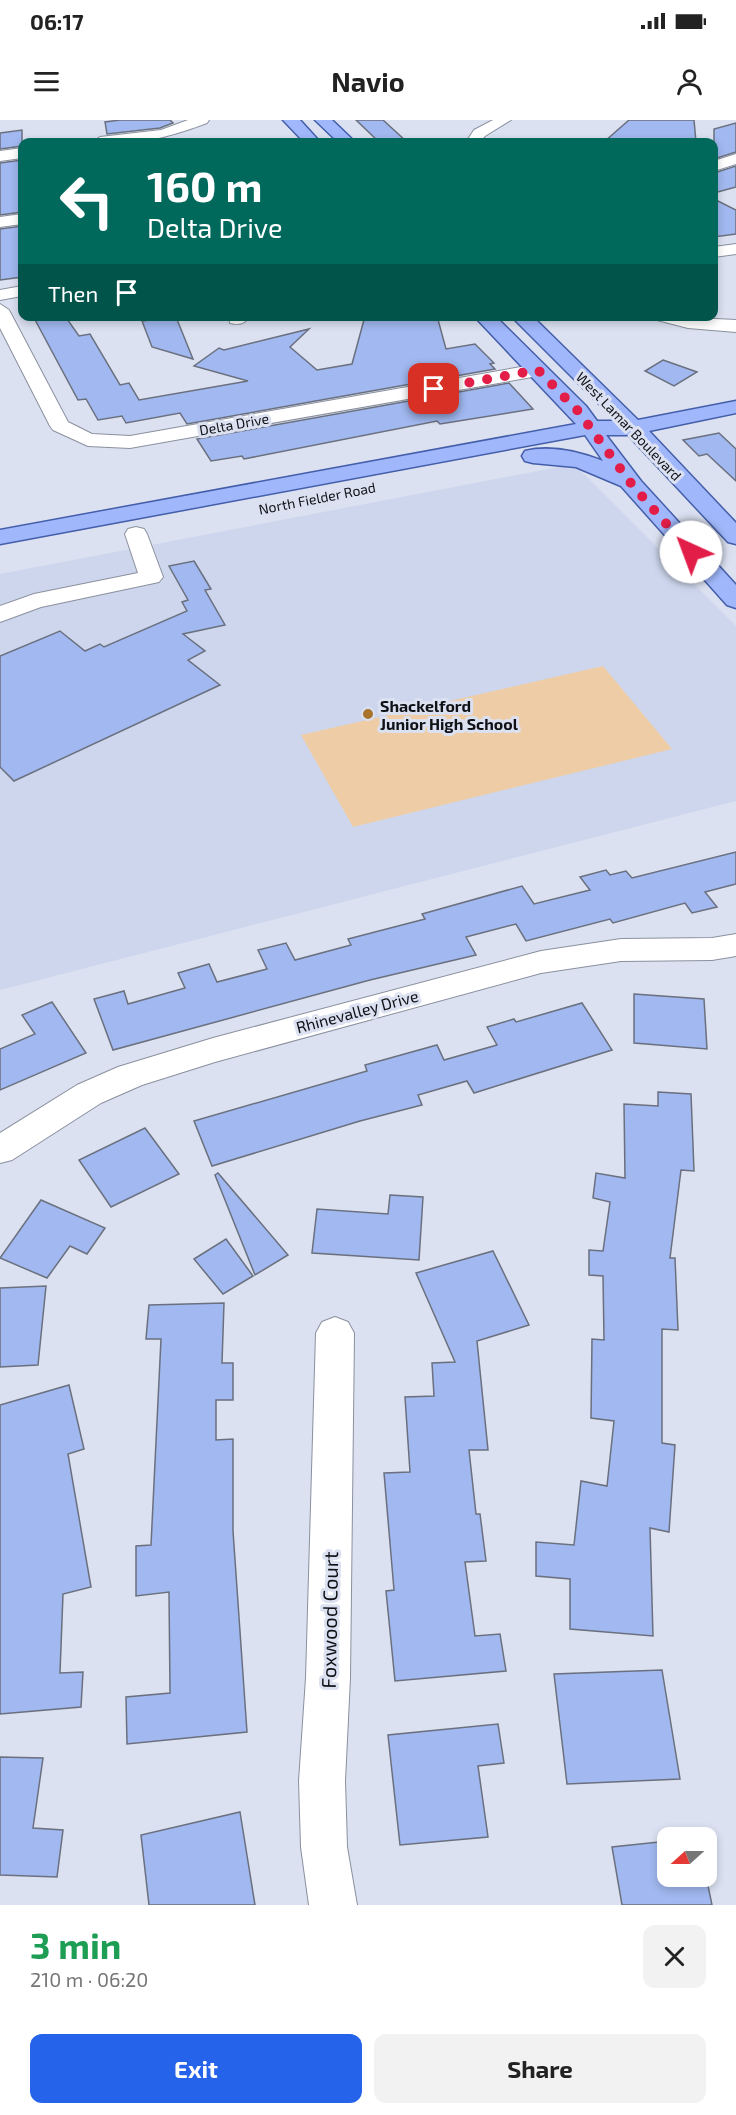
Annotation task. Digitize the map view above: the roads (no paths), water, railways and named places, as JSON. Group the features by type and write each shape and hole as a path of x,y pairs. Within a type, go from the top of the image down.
{"main road":[{"path":"291,120 308,138"},
{"path":"323,120 343,138"},
{"name":"West Lamar Boulevard","path":"488,321 578,411 593,435 633,486 736,600"},
{"name":"West Lamar Boulevard","path":"525,321 615,408 631,428 736,537"},
{"name":"North Fielder Road","path":"23,556 131,524 735,408"},
{"name":"North Fielder Road","path":"0,537 131,524 533,456 593,435"},
{"path":"533,456 556,456 594,464 633,486"}],"street":[{"path":"132,138 164,134 202,120"},
{"path":"476,138 479,133 504,120"},
{"path":"0,156 18,154"},
{"path":"718,165 736,159"},
{"path":"0,222 18,220"},
{"path":"718,251 736,249"},
{"path":"0,295 18,292"},
{"name":"Delta Drive","path":"0,310 60,426 82,446 130,442 538,370"},
{"path":"684,321 736,326"},
{"path":"0,608 151,577 131,524"},
{"path":"0,615 34,601"},
{"name":"Rhinevalley Drive","path":"0,1150 89,1094 130,1076 213,1050 541,962 621,950 712,949 736,945"},
{"name":"Foxwood Court","path":"333,1905 324,1847 322,1781 328,1678 335,1333"}],"place":[{"name":"Shackelford Junior High School","path":"368,714"}]}
